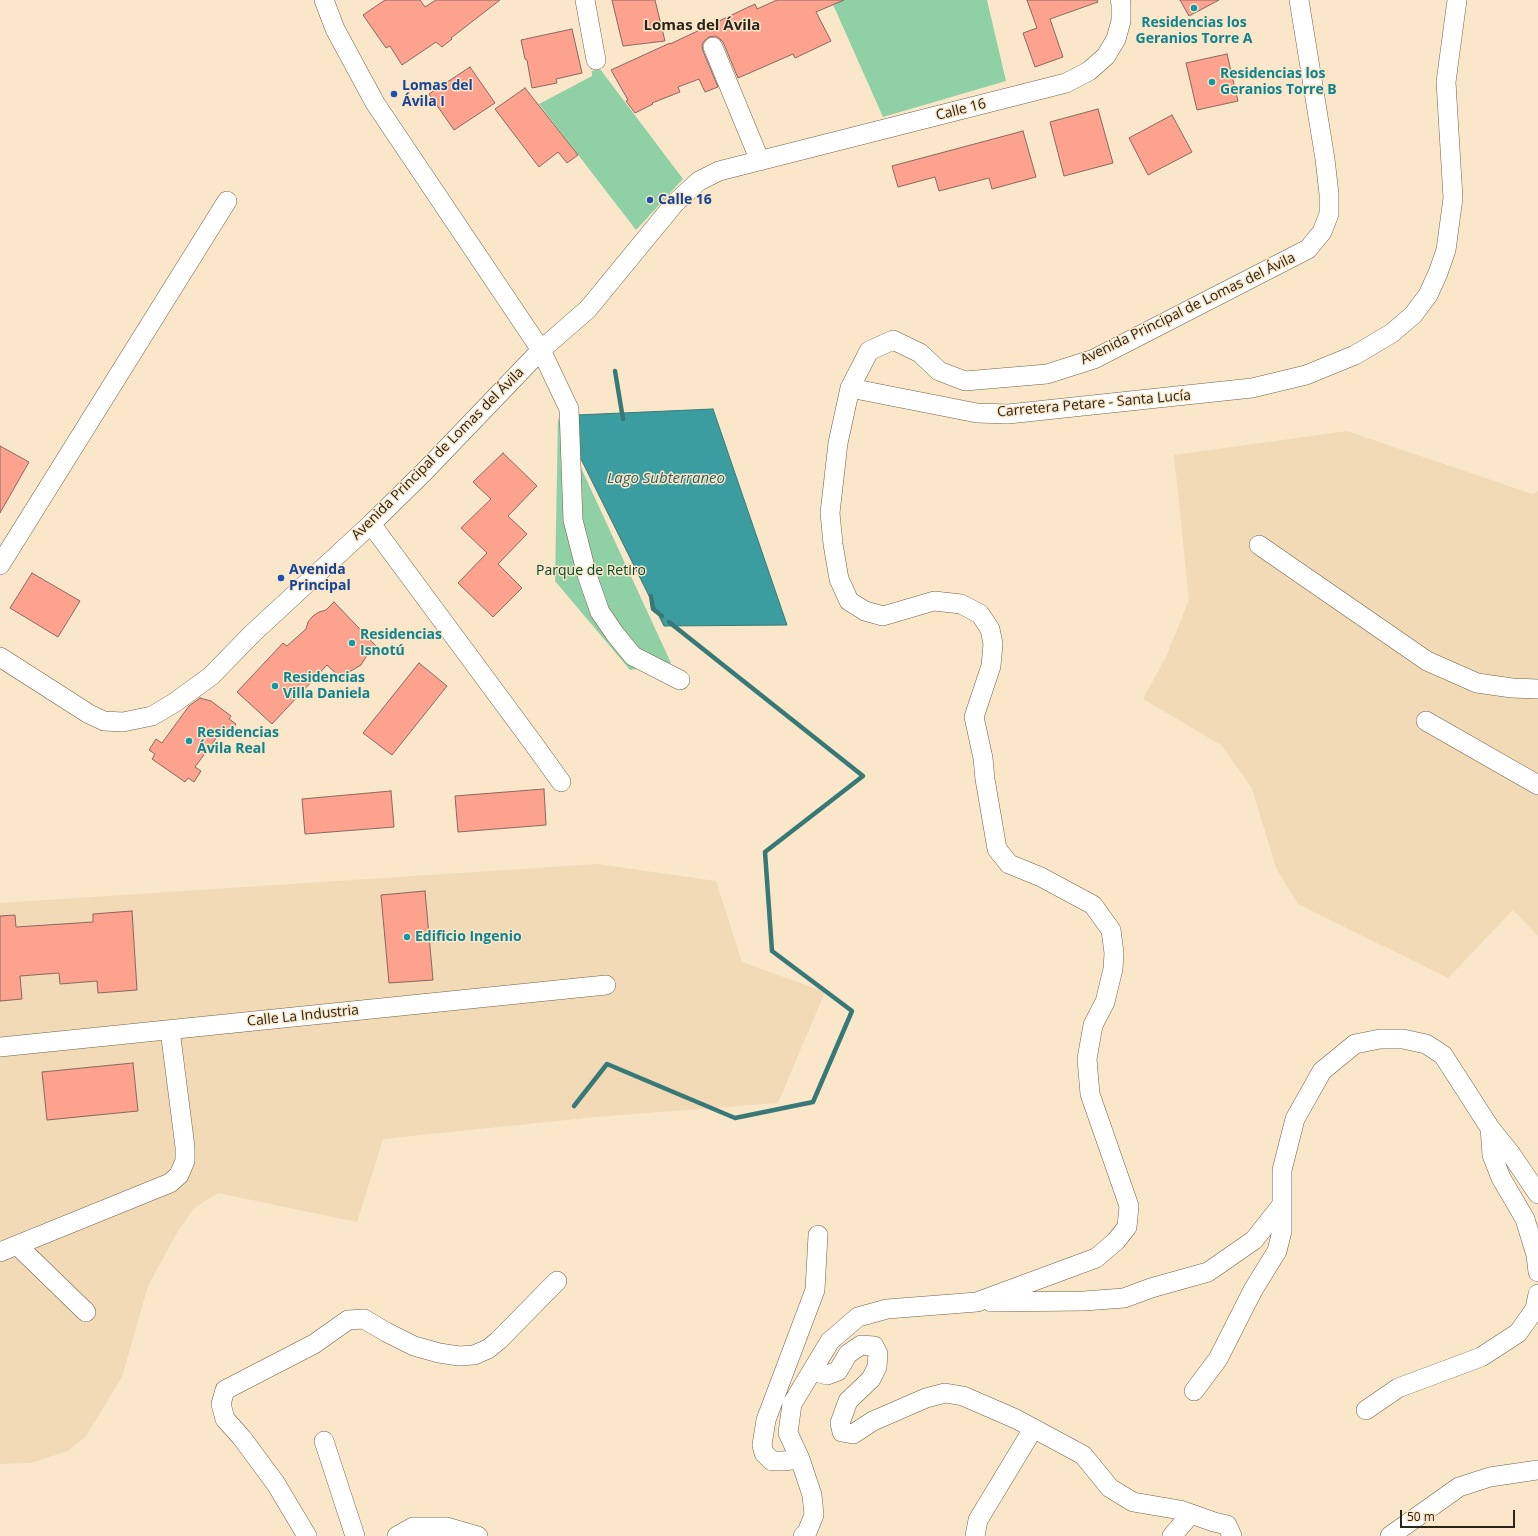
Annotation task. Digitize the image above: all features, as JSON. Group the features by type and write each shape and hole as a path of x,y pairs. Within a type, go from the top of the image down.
{"street":[{"path":"324,0 334,29 375,103 541,350 569,409 573,520 587,575 600,612 615,634 633,656 680,680"},
{"path":"584,0 596,60"},
{"name":"Calle 16","path":"541,350 588,309 675,203 699,181 719,171 1066,83 1089,71 1106,56 1116,39 1121,21 1120,0"},
{"name":"Avenida Principal de Lomas del Ávila","path":"850,388 869,351 893,340 920,353 939,371 965,382 1047,374 1094,359 1308,249 1325,226 1329,214 1330,194 1300,0"},
{"name":"Carretera Petare - Santa Lucía","path":"850,388 977,413 1016,413 1252,388 1306,375 1355,355 1392,333 1413,315 1428,295 1446,250 1453,198 1446,82 1457,0"},
{"path":"713,48 760,161"},
{"path":"0,565 227,200"},
{"name":"Avenida Principal de Lomas del Ávila","path":"0,657 89,714 104,721 123,722 152,716 211,676 253,633 371,524 424,472 541,350"},
{"path":"850,388 838,443 830,513 833,544 839,579 849,601 865,610 883,616 934,601 961,604 980,614 990,629 993,644 991,666 974,718 983,758 985,779 997,849 1009,864 1041,877 1093,905 1110,930 1114,953 1113,969 1104,1002 1093,1025 1087,1059 1090,1094 1129,1206 1127,1227 1116,1240 1096,1258 977,1302"},
{"path":"371,524 528,736 560,782"},
{"path":"1258,545 1427,661 1477,682 1512,688 1538,689"},
{"path":"1426,720 1538,785"},
{"name":"Calle La Industria","path":"0,1047 606,985"},
{"path":"0,1252 170,1183 179,1175 185,1161 185,1147 170,1030"},
{"path":"1194,1391 1218,1359 1253,1290 1277,1251 1282,1231 1282,1170 1295,1119 1322,1071 1355,1044 1380,1039 1403,1039 1426,1044 1443,1055 1490,1128 1511,1154 1538,1194"},
{"path":"1490,1128 1492,1155 1501,1178 1525,1220 1536,1255 1538,1272"},
{"path":"802,1536 807,1532 814,1516 812,1495 800,1459 788,1433 792,1404 830,1341 858,1317 887,1309 977,1302 1084,1301 1124,1298 1151,1288 1208,1272 1254,1240 1281,1206"},
{"path":"800,1459 783,1462 772,1461 764,1453 762,1445 766,1420 815,1290 818,1235"},
{"path":"17,1245 86,1312"},
{"path":"307,1536 276,1484 242,1438 225,1419 221,1404 225,1390 314,1344 348,1320 364,1319 414,1346 439,1353 459,1356 474,1355 488,1350 557,1281"},
{"path":"1366,1410 1398,1388 1482,1357 1518,1333 1535,1309 1538,1294"},
{"path":"813,1370 827,1375 838,1371 848,1354 861,1345 874,1346 878,1354 877,1367 871,1379 848,1401 840,1423 842,1432 853,1434 872,1421 926,1398 945,1393 963,1396 1016,1419 1032,1429 1083,1455 1110,1488 1133,1502 1180,1510 1190,1515 1227,1525 1232,1536"},
{"path":"975,1536 978,1520 1032,1429"},
{"path":"324,1441 355,1536"},
{"path":"1390,1536 1459,1487 1490,1478 1538,1470"},
{"path":"1172,1536 1190,1515"},
{"path":"397,1536 413,1527 447,1527 478,1536"}],"shaded area":[{"path":"1347,431 1532,494 1538,491 1538,936 1513,910 1448,978 1298,904 1276,868 1252,788 1221,745 1143,699 1166,657 1189,600 1174,455"},
{"path":"597,864 716,881 742,962 825,992 778,1103 595,1117 383,1139 357,1222 218,1193 194,1208 178,1231 148,1286 122,1377 86,1436 68,1451 30,1463 0,1464 0,903"}],"green space":[{"path":"831,0 987,0 1006,81 883,117"},
{"path":"600,69 683,179 636,230 539,104 592,76 592,71"},
{"name":"Parque de Retiro","path":"558,418 671,663 630,670 555,581"}],"water":[{"name":"Lago Subterraneo","path":"713,409 787,625 664,626 578,453 577,415"}],"building":[{"path":"385,0 420,0 425,7 436,0 500,0 451,38 452,39 442,47 436,42 402,65 390,46 386,48 363,15"},
{"path":"612,0 655,0 665,41 623,46"},
{"path":"777,0 844,0 816,12 831,41 795,58 793,54 738,78 723,42 715,36 709,37 702,45 703,51 718,87 705,92 699,79 678,87 680,92 652,103 653,104 635,113 626,101 628,100 611,70 755,4 757,9"},
{"path":"1027,0 1097,0 1098,2 1050,19 1063,57 1035,67 1023,33 1037,28"},
{"name":"Residencias los Geranios Torre A","path":"1180,0 1219,0 1189,16"},
{"path":"572,29 582,73 556,79 557,83 532,88 527,60 525,59 521,40"},
{"name":"Residencias los Geranios Torre B","path":"1227,54 1238,101 1197,110 1186,63"},
{"path":"470,67 495,103 454,130 429,94"},
{"path":"525,88 578,155 567,163 558,152 539,167 495,109"},
{"path":"1098,109 1113,163 1064,176 1050,122"},
{"path":"1172,115 1192,152 1148,175 1129,138"},
{"path":"1023,131 1036,177 992,189 989,178 939,191 935,177 898,187 892,166"},
{"path":"0,446 29,462 0,513"},
{"path":"503,453 537,486 508,516 527,534 498,564 522,588 493,617 458,583 487,553 461,528 491,499 473,482"},
{"path":"32,573 80,601 58,637 10,608"},
{"path":"334,602 376,646 368,654 361,665 349,672 342,679 327,665 272,724 237,692 283,643 287,646 306,629 308,622 313,616 326,610"},
{"path":"419,663 447,686 392,755 363,733"},
{"name":"Residencias Ávila Real","path":"200,698 211,701 231,716 229,719 236,724 228,735 222,730 195,767 201,771 194,782 188,778 185,782 152,759 155,754 149,750 156,739 162,743 189,706"},
{"path":"544,789 546,825 458,832 455,796"},
{"path":"391,791 394,827 305,834 302,799"},
{"name":"Edificio Ingenio","path":"425,891 433,980 389,983 381,895"},
{"path":"132,911 137,990 98,993 97,981 60,984 59,973 20,976 22,999 0,1001 0,916 15,915 16,927 93,922 93,914"},
{"path":"133,1063 138,1111 47,1120 42,1072"}],"waterway":[{"path":"615,371 623,419"},
{"path":"651,596 653,609 662,616"},
{"path":"574,1106 607,1064 735,1118 813,1102 852,1011 772,951 765,852 863,776 669,622"}],"place":[{"name":"Residencias los Geranios Torre A","path":"1194,8"},
{"name":"Residencias los Geranios Torre B","path":"1212,82"},
{"name":"Lomas del Ávila I","path":"394,94"},
{"name":"Calle 16","path":"650,200"},
{"name":"Avenida Principal","path":"281,578"},
{"name":"Residencias Isnotú","path":"352,643"},
{"name":"Residencias Villa Daniela","path":"275,686"},
{"name":"Residencias Ávila Real","path":"189,741"},
{"name":"Edificio Ingenio","path":"407,937"}],"district":[{"name":"Lomas del Ávila","path":"702,26"}]}
